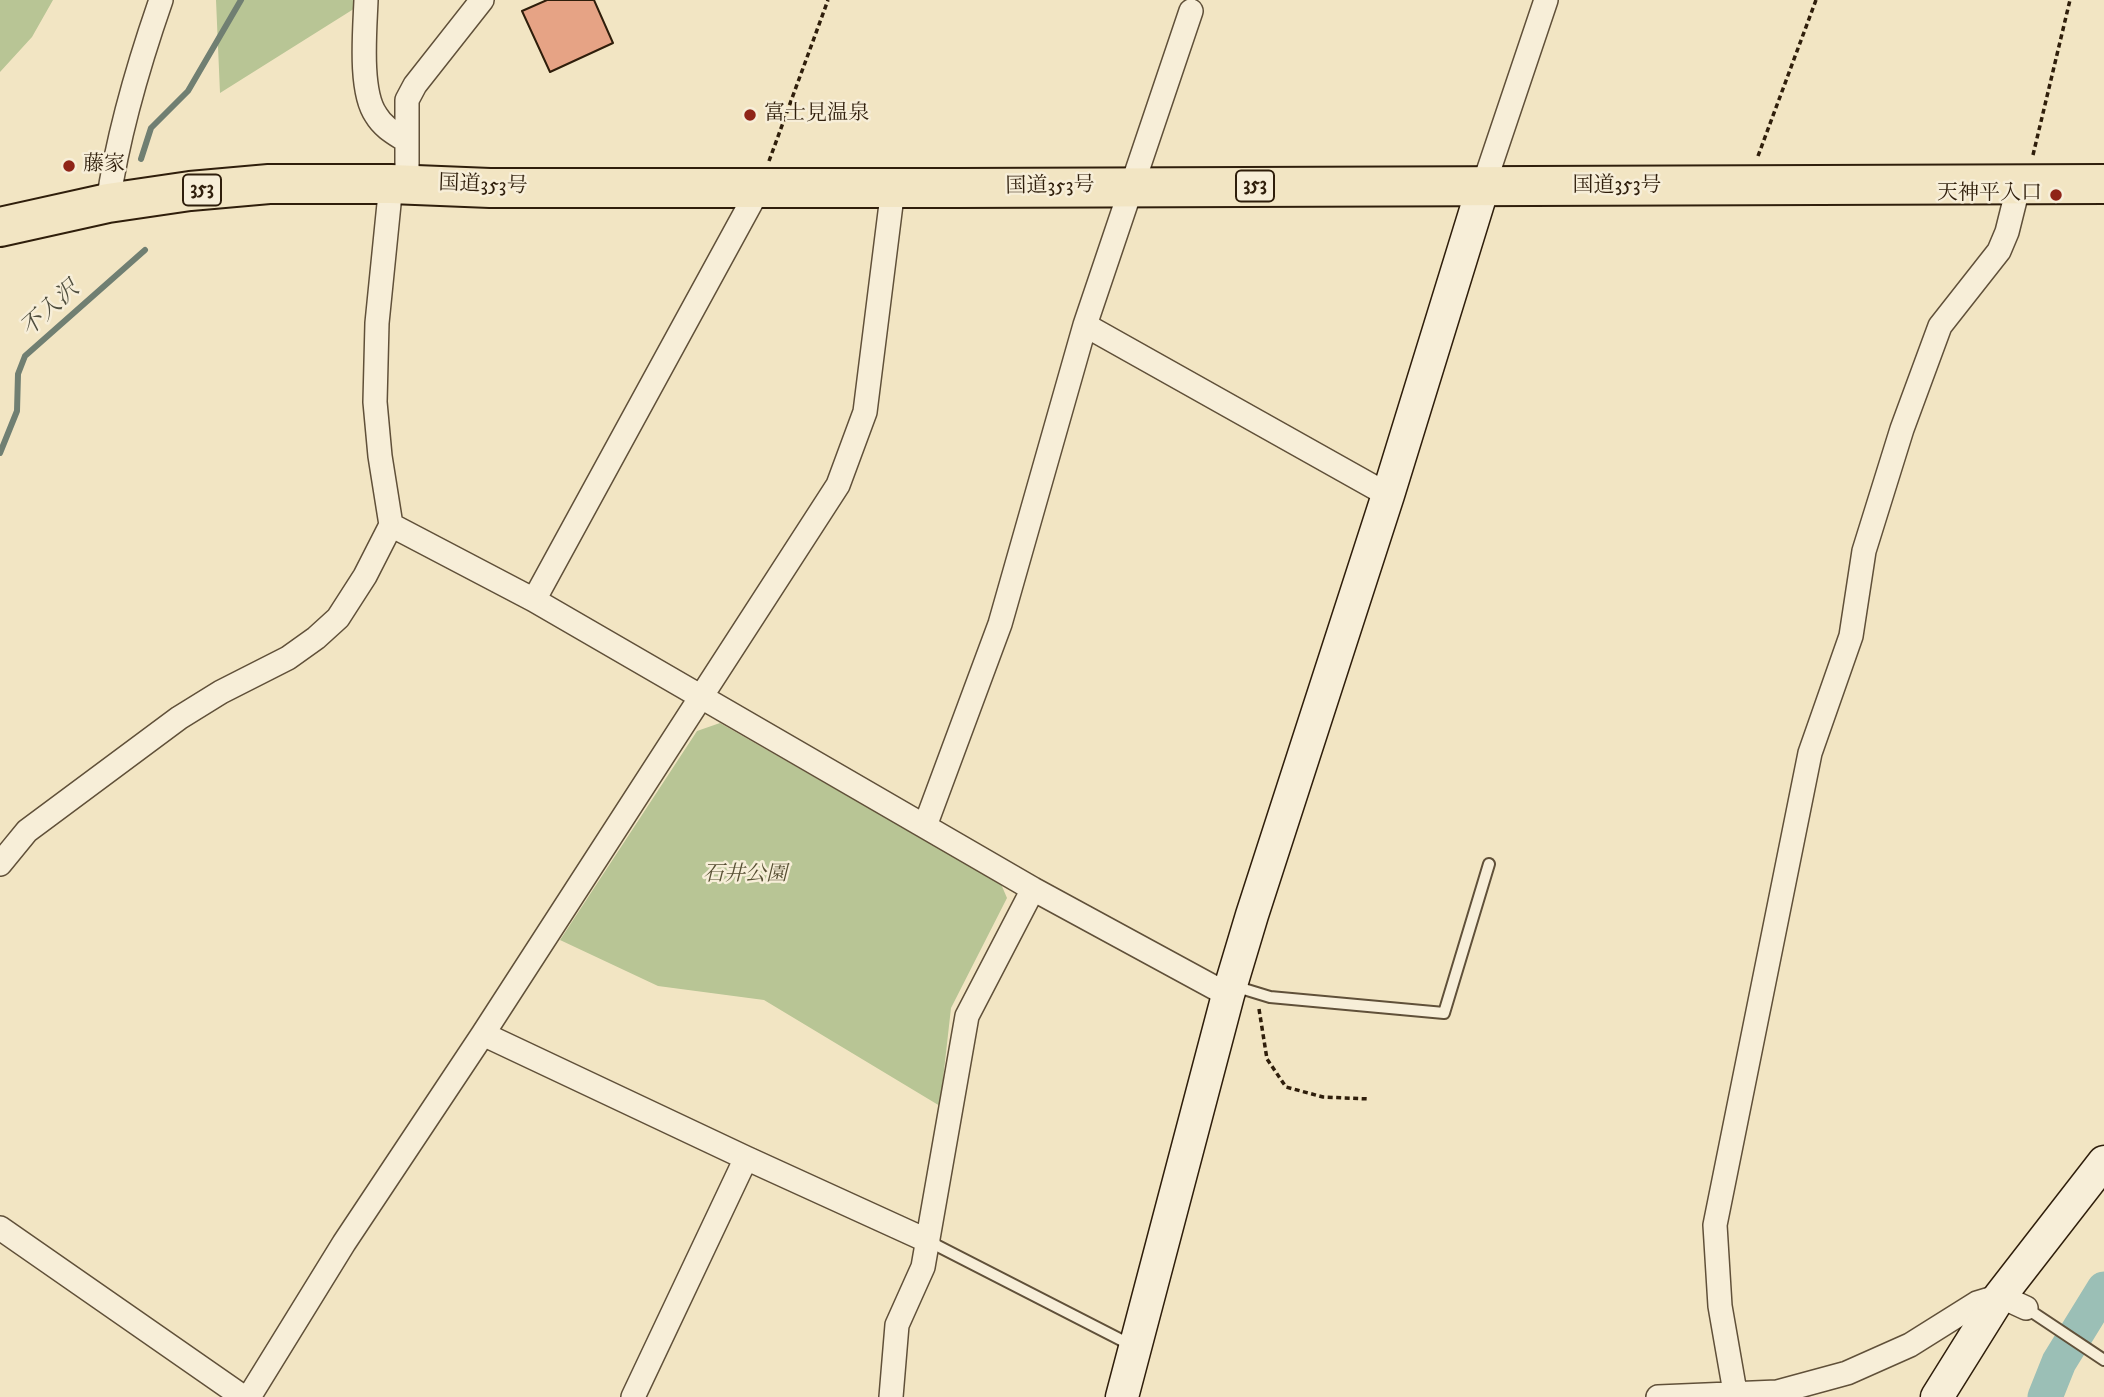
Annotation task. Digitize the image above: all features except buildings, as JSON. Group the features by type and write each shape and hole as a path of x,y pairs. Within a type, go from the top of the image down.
{"highway":[{"name":"国道353号","path":"0,227 108,203 190,191 269,184 399,184 490,188 2104,184"}],"street":[{"path":"108,203 125,117 144,46 161,0"},
{"path":"366,0 364,49 368,94 374,114 390,131 405,140"},
{"path":"0,864 27,831 179,718 221,692 288,658 316,638 338,618 351,599 391,525 375,402 377,323 405,140 407,100 415,85 482,0"},
{"path":"1122,1397 1239,991 1388,495 1483,187 1546,0"},
{"path":"925,826 1000,624 1085,325 1191,11"},
{"path":"1734,1395 1720,1306 1715,1225 1810,753 1851,636 1864,551 1940,326 1999,251 2022,184"},
{"path":"534,600 752,201 762,188"},
{"path":"249,1397 344,1243 483,1034 838,485 865,412 892,188"},
{"path":"1085,325 1388,495"},
{"path":"391,525 534,600 1034,889 1239,991"},
{"path":"891,1397 897,1325 923,1267 967,1016 1034,889"},
{"path":"483,1034 928,1241"},
{"path":"633,1397 746,1158"},
{"path":"1937,1397 2013,1302 2104,1162"},
{"path":"2,1235 243,1397"},
{"path":"1658,1397 1777,1392 1847,1373 1910,1345 1977,1303 2013,1302"}],"lane":[{"path":"1239,991 1270,998 1444,1013 1489,864"},
{"path":"928,1241 1135,1347"},
{"path":"2013,1302 2104,1360"}],"path":[{"path":"762,188 767,166 828,0"},
{"path":"1746,186 1816,0"},
{"path":"2022,184 2070,0"},
{"path":"1239,991 1267,1059 1286,1087 1323,1097 1370,1099"}],"green space":[{"path":"0,0 53,0 32,37 0,72"},
{"path":"216,0 368,0 220,93"},
{"name":"石井公園","path":"720,723 1001,884 1007,898 951,1008 940,1106 764,1000 658,986 560,940 697,731"}],"waterway":[{"name":"不入沢","path":"141,159 151,128 188,91 241,0"},
{"name":"不入沢","path":"0,453 17,411 18,374 25,356 145,250"},
{"path":"2045,1397 2059,1362 2104,1289"}],"place":[{"name":"富士見温泉","path":"750,115"},
{"name":"藤家","path":"69,166"},
{"name":"天神平入口","path":"2056,195"}]}
